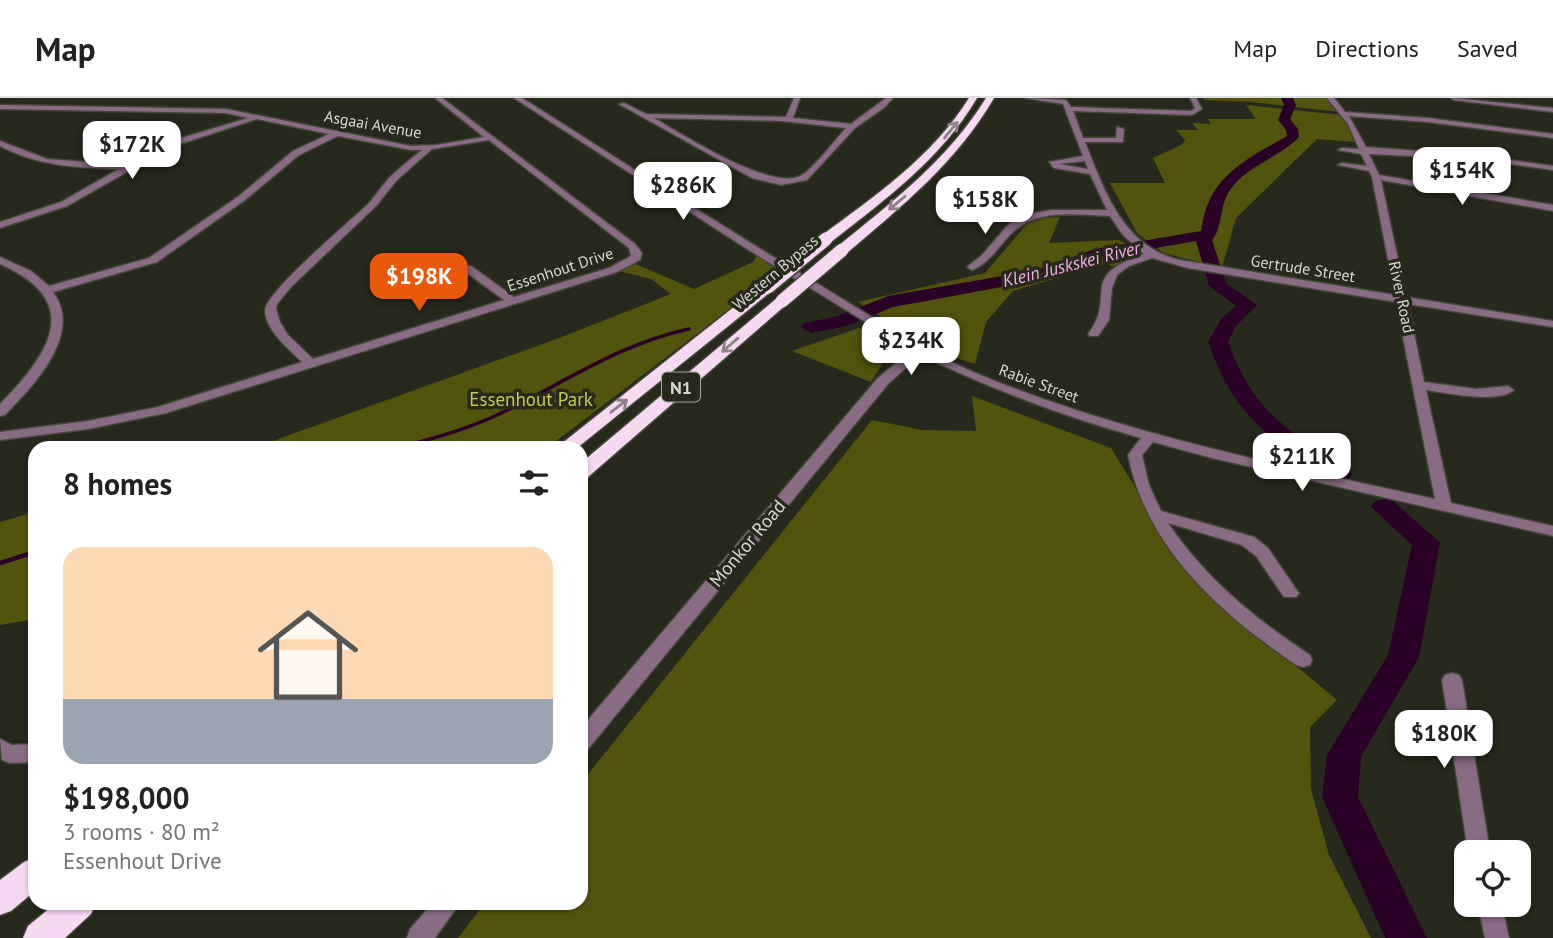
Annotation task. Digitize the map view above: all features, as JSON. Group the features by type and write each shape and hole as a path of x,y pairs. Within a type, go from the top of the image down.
{"highway":[{"name":"Western Bypass","path":"574,441 918,164 946,135 973,98"},
{"name":"Western Bypass","path":"588,467 936,169 977,122 990,98"},
{"path":"0,900 28,878"},
{"path":"40,938 72,910"}],"street":[{"name":"Essenhout Drive","path":"0,436 88,425 161,410 632,262 637,253 632,246 438,98"},
{"name":"Rabie Street","path":"517,98 750,247 919,350 1025,398 1149,437 1444,508 1553,531"},
{"name":"Rabie Street","path":"523,98 535,108"},
{"path":"789,119 797,98"},
{"path":"622,104 755,176 776,182 804,178 852,126 883,106 890,98"},
{"path":"1028,98 1067,105 1192,113 1199,109 1193,98"},
{"name":"River Road","path":"1330,98 1365,143 1375,173 1444,508"},
{"path":"1454,98 1553,110"},
{"path":"1067,105 1093,172 1115,213 1126,233 1146,250 1110,277 1105,322 1094,334"},
{"name":"Asgaai Avenue","path":"0,109 149,109 166,106 222,111 402,147 429,148 490,138"},
{"path":"135,109 121,117 150,117 166,106"},
{"path":"0,225 64,204 179,140 284,114"},
{"path":"1343,114 1428,120 1553,136"},
{"path":"646,116 789,119 852,126"},
{"path":"1081,140 1120,139 1127,129"},
{"path":"47,290 135,267 156,258 242,198 296,153 337,133"},
{"path":"0,143 24,156 49,164 127,167"},
{"path":"1365,143 1478,153 1467,147"},
{"path":"1342,150 1365,143 1553,168"},
{"path":"310,363 284,337 274,322 270,309 272,303 288,284 373,204 394,177 429,148"},
{"path":"1088,158 1053,161 1053,164 1093,172"},
{"path":"1342,165 1553,208"},
{"path":"972,267 990,255 1020,220 1045,214 1115,213"},
{"name":"Gertrude Street","path":"1146,250 1196,266 1553,324"},
{"path":"0,260 27,272 47,290 56,306 57,316 49,350 24,387 0,412"},
{"path":"467,268 512,301"},
{"name":"Monkor Road","path":"588,735 883,381 919,350"},
{"path":"1420,385 1476,393 1508,390"},
{"path":"1149,437 1135,455 1140,486 1154,514 1203,580 1268,638 1303,660"},
{"path":"1154,514 1248,541 1262,552 1290,593"},
{"path":"1452,680 1477,840"},
{"path":"0,748 9,754 28,753"},
{"path":"419,938 442,910"},
{"path":"1493,917 1497,938"}],"green space":[{"path":"1203,98 1328,98 1340,112 1251,102 1204,100"},
{"path":"1246,105 1342,115 1355,142 1317,139 1236,218 1222,268 1164,253 1137,233 1110,183 1165,183 1153,158 1183,144 1185,140 1176,130 1198,130 1192,123 1211,124 1208,119 1256,119"},
{"path":"1060,217 1049,243 1119,240 1144,253 1114,266 1105,264 1013,291 986,322 975,364 934,351 858,302 985,273 1027,224 1045,218"},
{"name":"Essenhout Park","path":"759,252 786,266 556,441 273,441 554,340 671,294 651,279 615,270 633,263 694,289 753,262"},
{"path":"862,327 893,347 871,382 792,351"},
{"path":"972,396 1111,448 1159,526 1203,588 1337,700 1310,727 1311,789 1329,855 1371,938 458,938 480,910 588,910 588,774 872,420 923,430 976,431"},
{"path":"28,514 28,620 0,625 0,522"}],"waterway":[{"path":"1207,234 1217,199 1231,179 1293,137 1292,129 1284,120 1290,105 1287,98"},
{"name":"Klein Juskskei River","path":"811,327 840,322 888,302 1040,275 1095,254 1207,234"},
{"path":"1207,234 1204,240 1218,286 1248,305 1228,323 1218,342 1239,390 1258,415 1280,434 1340,474"},
{"path":"422,441 485,420 614,355 689,329"},
{"path":"1384,507 1426,543 1403,657 1344,755 1340,797 1406,938"},
{"path":"0,563 28,554"}]}
